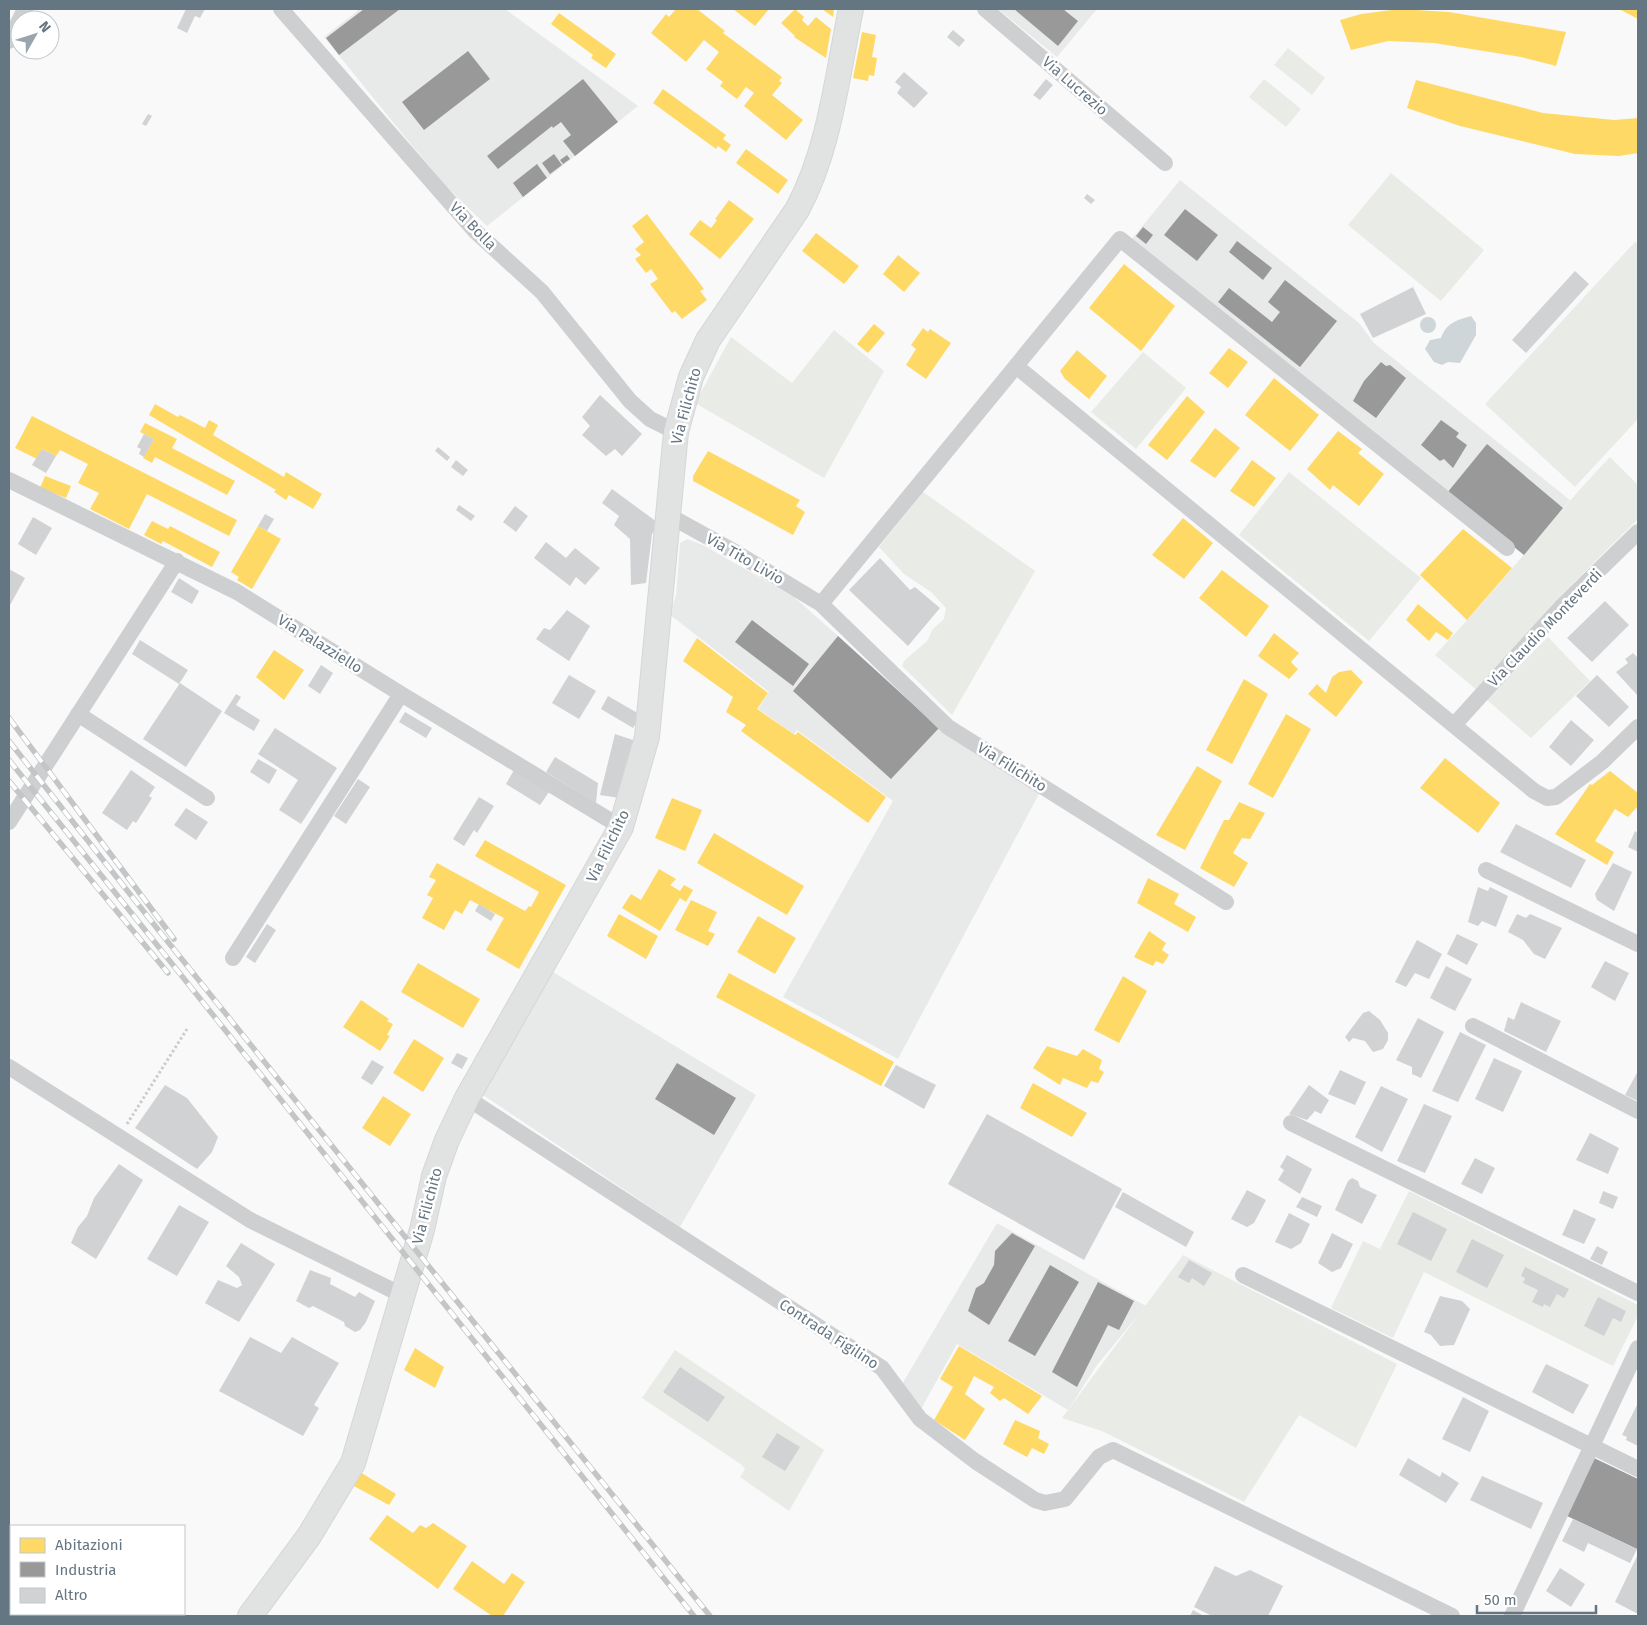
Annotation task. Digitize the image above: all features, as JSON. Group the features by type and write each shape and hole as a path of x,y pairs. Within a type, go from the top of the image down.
{"street":[{"path":"9,41 24,9"},
{"name":"Via Bolla","path":"281,9 475,231 542,292 630,401 650,419 676,432"},
{"name":"Via Filichito","path":"250,1616 308,1536 353,1463 422,1230 434,1176 447,1140 467,1098 621,827 647,737 676,432 690,377 708,340 797,210 815,172 850,9"},
{"name":"Via Lucrezio","path":"985,9 1165,163"},
{"path":"821,604 1120,239 1507,548"},
{"path":"1017,367 1534,791 1547,798 1556,797 1602,762 1638,727"},
{"name":"Via Palazziello","path":"9,480 237,592 621,827"},
{"name":"Via Tito Livio","path":"668,515 735,552 821,604"},
{"name":"Via Claudio Monteverdi","path":"1454,725 1561,607 1638,532"},
{"path":"9,822 177,561"},
{"name":"Via Filichito","path":"821,604 948,727 1226,902"},
{"path":"233,958 401,694"},
{"path":"78,714 207,798"},
{"path":"1486,870 1638,944"},
{"path":"1473,1026 1638,1111"},
{"path":"9,1067 250,1220 402,1295"},
{"name":"Contrada Figilino","path":"467,1098 882,1368 920,1419 975,1461 1035,1500 1045,1503 1065,1499 1099,1457 1113,1450 1225,1503 1452,1616"},
{"path":"1292,1123 1638,1294"},
{"path":"1243,1275 1638,1469"},
{"path":"1512,1616 1638,1348"}],"path":[{"path":"118,1137 187,1029"}],"shaded area":[{"path":"360,9 505,9 638,106 487,226 447,187 324,37"},
{"path":"998,9 1097,9 1057,57"},
{"path":"1288,48 1325,78 1312,95 1274,65"},
{"path":"1264,79 1301,109 1286,127 1249,97"},
{"path":"1391,173 1484,250 1441,301 1348,225"},
{"path":"1180,180 1359,323 1374,343 1570,500 1524,555 1132,239"},
{"path":"1635,242 1638,244 1638,419 1575,487 1485,404"},
{"path":"1471,316 1476,323 1476,335 1460,363 1448,362 1442,365 1434,362 1425,349 1430,340 1441,338 1449,326"},
{"path":"1425,317 1431,317 1436,322 1434,331 1425,333 1420,328 1420,322"},
{"path":"834,330 884,371 824,478 695,403 731,337 792,383"},
{"path":"1143,352 1186,388 1136,449 1091,412"},
{"path":"1610,457 1638,485 1638,519 1555,601 1478,691 1435,655"},
{"path":"1289,472 1421,578 1369,641 1239,535"},
{"path":"923,492 1035,571 952,715 902,666 904,661 928,640 932,630 944,619 946,608 931,592 904,574 879,547"},
{"path":"687,539 703,545 794,597 945,731 1040,792 898,1059 783,997 893,801 797,730 794,734 758,709 769,692 669,614 676,596 680,543"},
{"path":"1548,637 1590,681 1531,738 1486,699"},
{"path":"553,972 756,1095 680,1227 483,1095"},
{"path":"1409,1191 1638,1305 1638,1316 1613,1366 1424,1272 1393,1338 1331,1308 1363,1241 1380,1249"},
{"path":"997,1223 1146,1306 1097,1365 1068,1410 957,1344 920,1411 901,1386"},
{"path":"1183,1255 1397,1364 1356,1448 1299,1415 1244,1502 1102,1431 1062,1418"},
{"path":"675,1350 824,1450 789,1511 740,1477 745,1469 742,1465 642,1398"}],"building: Abitazioni":[{"path":"676,9 697,9 725,31 723,33 782,77 779,81 782,83 772,95 803,120 786,140 744,106 754,93 746,87 737,99 720,86 723,82 706,69 719,52 704,40 686,62 651,33 666,14 669,17"},
{"path":"733,9 769,9 755,26"},
{"path":"795,9 804,17 802,20 808,26 816,17 831,29 826,58 794,37 781,23"},
{"path":"822,9 834,9 833,17"},
{"path":"1399,9 1449,12 1566,32 1556,66 1521,57 1434,43 1388,41 1351,50 1340,20 1361,14"},
{"path":"1619,9 1638,9 1638,19"},
{"path":"559,13 616,54 606,68 591,58 593,55 551,24"},
{"path":"862,32 876,35 872,57 877,58 874,76 869,75 868,81 853,78"},
{"path":"1416,80 1543,113 1614,120 1638,118 1638,153 1619,156 1575,154 1460,126 1407,108"},
{"path":"663,89 726,135 723,139 731,145 726,152 718,146 716,149 653,103"},
{"path":"746,149 788,180 778,194 736,163"},
{"path":"729,200 754,219 720,259 689,234 700,220 711,228 717,220 715,219"},
{"path":"647,214 704,289 700,291 707,300 682,319 675,311 672,313 650,284 658,279 651,269 646,273 635,259 641,255 635,249 644,242 632,226"},
{"path":"816,233 859,266 844,284 802,251"},
{"path":"898,255 920,273 904,292 883,274"},
{"path":"1124,264 1175,306 1141,351 1089,308"},
{"path":"874,324 885,333 868,353 857,344"},
{"path":"923,328 928,332 930,329 951,343 926,379 906,365 916,349 911,345"},
{"path":"1229,348 1248,362 1228,388 1209,373"},
{"path":"1077,350 1107,376 1089,399 1065,379 1060,371"},
{"path":"1274,378 1319,415 1290,451 1245,415"},
{"path":"1187,396 1205,412 1167,460 1148,445"},
{"path":"155,404 178,417 180,415 205,428 209,420 218,425 213,435 284,477 286,472 322,494 313,509 289,495 286,500 274,492 276,490 149,415"},
{"path":"32,416 237,520 229,536 147,494 129,529 90,509 99,493 78,483 88,464 60,450 56,456 42,449 37,459 15,448"},
{"path":"145,423 177,439 172,448 235,481 227,495 155,457 152,463 143,458 154,439 140,432"},
{"path":"1215,428 1240,448 1215,478 1190,461"},
{"path":"1338,431 1362,449 1358,453 1384,474 1359,506 1333,485 1330,490 1307,469"},
{"path":"708,451 800,500 796,506 805,512 793,535 693,481 693,476"},
{"path":"1252,460 1276,478 1254,507 1230,491"},
{"path":"45,476 71,486 66,498 40,488"},
{"path":"1183,518 1213,543 1184,579 1152,555"},
{"path":"152,521 168,529 170,526 220,552 212,567 163,541 161,544 144,535"},
{"path":"258,526 281,539 252,589 237,580 239,577 231,572"},
{"path":"1463,529 1512,568 1467,620 1420,575"},
{"path":"1222,570 1269,606 1246,637 1199,598"},
{"path":"1418,604 1453,633 1448,640 1436,632 1429,641 1406,620"},
{"path":"1274,633 1299,653 1291,662 1298,669 1289,679 1258,656"},
{"path":"697,638 768,693 757,709 795,735 798,732 886,797 868,823 741,731 746,725 726,712 733,697 683,661"},
{"path":"274,650 304,670 284,700 256,677"},
{"path":"1351,670 1363,682 1336,717 1308,694 1317,684 1326,693 1332,677 1339,672"},
{"path":"1244,679 1268,694 1232,764 1206,750"},
{"path":"1286,714 1311,729 1273,798 1248,784"},
{"path":"1445,758 1500,803 1478,833 1420,788"},
{"path":"1197,766 1222,781 1185,850 1156,835"},
{"path":"1610,771 1638,793 1638,806 1628,817 1615,809 1595,841 1614,852 1607,865 1555,834 1590,784 1592,785"},
{"path":"672,798 702,810 685,851 655,838"},
{"path":"1239,802 1265,813 1250,839 1242,838 1233,853 1248,863 1234,887 1200,868 1224,820 1229,820"},
{"path":"714,833 804,886 787,915 697,863"},
{"path":"485,840 566,885 519,969 486,950 504,918 470,900 462,914 455,910 444,930 422,918 433,898 427,895 436,880 429,877 437,863 525,911 529,906 531,907 539,892 475,856"},
{"path":"659,869 676,879 670,885 680,891 684,885 693,890 686,902 680,898 660,931 622,908 631,894 641,900"},
{"path":"1148,878 1179,894 1174,904 1196,917 1188,932 1137,903"},
{"path":"691,900 717,912 708,931 715,934 708,946 675,930"},
{"path":"619,914 658,936 646,959 607,936"},
{"path":"758,916 796,938 775,974 737,952"},
{"path":"1149,931 1166,943 1162,950 1169,955 1163,964 1156,961 1153,966 1134,957"},
{"path":"418,963 480,999 463,1028 401,992"},
{"path":"729,973 894,1062 881,1086 716,997"},
{"path":"1123,976 1147,991 1119,1043 1094,1030"},
{"path":"361,1000 389,1019 387,1021 393,1024 387,1035 390,1036 380,1051 343,1027"},
{"path":"414,1039 444,1058 423,1092 393,1073"},
{"path":"1047,1046 1077,1056 1083,1049 1102,1060 1099,1069 1104,1072 1098,1083 1091,1081 1087,1088 1063,1078 1060,1085 1033,1068"},
{"path":"1033,1083 1087,1113 1072,1137 1020,1108"},
{"path":"383,1096 411,1114 390,1146 362,1128"},
{"path":"959,1346 1042,1396 1028,1414 1004,1398 1000,1401 990,1393 994,1387 974,1376 965,1394 985,1409 965,1440 934,1420 953,1387 940,1379"},
{"path":"415,1348 444,1367 435,1388 404,1370"},
{"path":"1015,1420 1040,1431 1038,1438 1049,1444 1044,1454 1032,1448 1027,1457 1003,1444"},
{"path":"360,1472 396,1494 389,1505 352,1485"},
{"path":"387,1515 413,1533 420,1525 426,1528 433,1523 467,1546 438,1589 369,1539"},
{"path":"472,1561 504,1584 512,1573 525,1582 503,1616 492,1616 453,1589"}],"building: Industria":[{"path":"364,9 400,9 339,55 326,38"},
{"path":"1014,9 1063,9 1078,21 1058,46"},
{"path":"468,51 490,79 424,130 402,102"},
{"path":"583,79 618,122 575,156 563,141 571,135 561,122 553,128 552,126 498,169 487,156"},
{"path":"554,154 562,165 550,174 542,163"},
{"path":"567,155 570,159 563,164 560,160"},
{"path":"537,164 547,178 523,197 513,183"},
{"path":"1185,209 1218,235 1197,261 1164,235"},
{"path":"1143,227 1153,235 1146,244 1136,236"},
{"path":"1237,241 1272,268 1263,280 1229,252"},
{"path":"1285,280 1337,321 1300,367 1218,302 1229,288 1272,322 1280,312 1268,302"},
{"path":"1381,362 1386,366 1390,365 1406,378 1376,418 1353,401 1364,381"},
{"path":"1441,420 1459,433 1456,437 1467,445 1453,468 1444,459 1440,461 1421,445"},
{"path":"1487,444 1563,508 1524,555 1447,493"},
{"path":"752,620 809,664 793,686 735,642"},
{"path":"838,636 939,728 891,779 793,691"},
{"path":"677,1063 736,1098 714,1135 655,1099"},
{"path":"1012,1233 1035,1246 989,1325 968,1311 976,1288 984,1283 994,1265 995,1251"},
{"path":"1050,1265 1079,1282 1035,1356 1008,1341"},
{"path":"1098,1282 1134,1301 1119,1330 1108,1325 1077,1387 1052,1372"},
{"path":"1594,1458 1638,1479 1637,1549 1567,1516"}],"building: Altro":[{"path":"186,9 205,9 200,18 195,16 187,33 177,28"},
{"path":"953,30 965,40 959,47 947,37"},
{"path":"904,72 928,93 914,108 897,93 901,87 895,82"},
{"path":"1046,79 1053,85 1040,100 1033,95"},
{"path":"148,114 152,116 146,126 142,124"},
{"path":"1087,194 1095,200 1091,204 1084,198"},
{"path":"1575,271 1589,284 1526,353 1512,340"},
{"path":"1413,287 1426,314 1373,338 1360,314"},
{"path":"600,395 642,434 622,456 615,449 606,456 582,435 590,426 582,417"},
{"path":"144,434 154,439 144,457 139,454 141,449 137,447"},
{"path":"438,447 450,457 447,461 435,451"},
{"path":"42,449 56,456 46,473 32,465"},
{"path":"456,460 468,470 463,476 451,467"},
{"path":"612,489 657,522 657,528 652,534 646,583 631,585 630,539 614,525 619,516 602,503"},
{"path":"459,505 475,516 471,521 456,510"},
{"path":"515,506 528,516 516,532 503,522"},
{"path":"265,514 274,519 267,531 258,526"},
{"path":"33,517 52,528 36,555 18,544"},
{"path":"546,542 566,558 575,548 600,568 585,585 576,577 570,586 534,558"},
{"path":"880,558 910,590 915,587 940,608 908,646 849,590"},
{"path":"9,569 25,578 9,607"},
{"path":"179,578 199,591 192,604 171,592"},
{"path":"1605,601 1629,625 1592,662 1567,638"},
{"path":"567,610 590,626 569,661 536,639 544,628 550,630"},
{"path":"140,640 188,670 179,684 132,654"},
{"path":"1633,653 1638,658 1638,696 1616,672 1628,663 1625,659"},
{"path":"321,665 333,673 320,694 308,686"},
{"path":"569,675 596,691 579,719 552,703"},
{"path":"1597,675 1629,707 1609,727 1576,696"},
{"path":"180,683 222,711 186,767 143,739"},
{"path":"236,694 241,697 236,705 260,720 254,731 224,713"},
{"path":"608,696 641,715 633,728 601,709"},
{"path":"405,712 432,728 426,738 399,722"},
{"path":"1571,720 1594,740 1571,766 1549,747"},
{"path":"275,728 337,768 301,824 279,810 298,780 258,754"},
{"path":"615,734 636,741 619,798 600,795"},
{"path":"555,757 598,783 596,803 546,772"},
{"path":"258,759 277,770 269,784 250,772"},
{"path":"131,770 155,787 149,796 152,798 136,823 133,821 127,830 102,813"},
{"path":"514,770 549,792 540,805 506,784"},
{"path":"358,779 370,787 346,824 334,816"},
{"path":"479,797 494,806 477,833 474,830 464,846 453,839"},
{"path":"186,808 208,822 196,840 174,825"},
{"path":"1516,824 1586,860 1571,888 1500,852"},
{"path":"1635,831 1638,833 1638,852 1628,847"},
{"path":"1613,863 1632,872 1614,911 1597,900 1595,894"},
{"path":"1478,887 1488,891 1490,887 1508,896 1496,927 1482,921 1478,926 1468,922"},
{"path":"479,904 495,914 491,921 475,911"},
{"path":"1517,914 1526,918 1530,914 1562,928 1545,959 1534,954 1523,940 1508,932"},
{"path":"267,924 276,930 255,963 246,957"},
{"path":"1457,934 1478,944 1467,965 1447,954"},
{"path":"1417,940 1442,954 1429,979 1415,973 1406,987 1395,982"},
{"path":"1605,961 1629,973 1615,1001 1591,987"},
{"path":"1446,966 1472,979 1455,1011 1430,998"},
{"path":"1521,1002 1561,1021 1546,1052 1504,1031 1508,1017 1514,1020"},
{"path":"1369,1011 1380,1020 1388,1033 1388,1040 1383,1049 1373,1052 1365,1041 1353,1038 1349,1042 1345,1037 1363,1013"},
{"path":"1418,1018 1444,1032 1421,1078 1412,1074 1412,1067 1396,1060"},
{"path":"1460,1032 1486,1045 1458,1102 1432,1091"},
{"path":"457,1053 468,1058 462,1069 451,1063"},
{"path":"1494,1058 1522,1071 1503,1112 1475,1099"},
{"path":"372,1060 384,1067 372,1085 361,1078"},
{"path":"896,1065 936,1085 924,1109 884,1086"},
{"path":"1340,1070 1366,1082 1355,1105 1328,1094"},
{"path":"1638,1071 1638,1101 1625,1095"},
{"path":"165,1085 187,1098 218,1137 212,1152 197,1169 135,1128"},
{"path":"1309,1085 1329,1100 1321,1114 1315,1111 1307,1120 1289,1114"},
{"path":"1381,1086 1408,1099 1382,1152 1355,1137"},
{"path":"1424,1104 1452,1116 1425,1173 1397,1161"},
{"path":"987,1114 1122,1189 1084,1260 948,1184"},
{"path":"1590,1133 1619,1148 1608,1174 1576,1160"},
{"path":"1287,1155 1312,1169 1300,1194 1278,1180 1284,1170 1280,1167"},
{"path":"1475,1158 1495,1168 1482,1194 1461,1184"},
{"path":"119,1164 143,1180 96,1259 71,1243 78,1227 87,1216 94,1198"},
{"path":"1352,1178 1358,1181 1360,1187 1377,1195 1362,1224 1335,1210 1348,1181"},
{"path":"1247,1190 1266,1200 1254,1223 1247,1227 1231,1219"},
{"path":"1603,1191 1618,1197 1613,1209 1599,1203"},
{"path":"1123,1192 1194,1232 1186,1247 1115,1207"},
{"path":"1302,1197 1322,1206 1317,1217 1296,1207"},
{"path":"179,1205 209,1222 177,1276 147,1259"},
{"path":"1574,1209 1596,1219 1584,1244 1562,1235"},
{"path":"1413,1212 1447,1229 1431,1261 1397,1244"},
{"path":"1289,1213 1310,1224 1301,1243 1291,1249 1275,1242"},
{"path":"1332,1233 1353,1244 1341,1268 1332,1272 1318,1263"},
{"path":"1472,1239 1504,1255 1487,1288 1456,1272"},
{"path":"241,1243 275,1264 239,1322 205,1303 218,1280 237,1288 242,1285 239,1277 226,1266"},
{"path":"1597,1246 1608,1252 1602,1265 1590,1259"},
{"path":"1189,1260 1212,1273 1204,1286 1192,1278 1189,1283 1178,1277"},
{"path":"1525,1267 1569,1289 1564,1298 1557,1294 1550,1307 1544,1304 1543,1307 1532,1302 1538,1290 1523,1283 1525,1278 1521,1276"},
{"path":"310,1270 331,1278 330,1284 355,1297 359,1292 375,1301 366,1322 360,1330 355,1332 345,1326 344,1322 313,1306 309,1308 296,1301"},
{"path":"1440,1296 1462,1301 1470,1309 1454,1345 1440,1346 1431,1335 1424,1332"},
{"path":"1598,1297 1626,1311 1621,1322 1613,1318 1604,1336 1584,1326"},
{"path":"250,1337 281,1353 292,1337 339,1363 314,1405 319,1408 303,1436 219,1391"},
{"path":"1546,1364 1589,1385 1573,1414 1532,1392"},
{"path":"680,1367 725,1397 708,1422 663,1392"},
{"path":"1463,1397 1489,1411 1470,1452 1442,1439"},
{"path":"1638,1403 1638,1446 1626,1440 1627,1437 1622,1435"},
{"path":"777,1433 800,1447 785,1471 762,1457"},
{"path":"1408,1458 1440,1477 1442,1472 1459,1483 1446,1503 1399,1475"},
{"path":"1482,1476 1543,1503 1531,1529 1470,1500"},
{"path":"1573,1519 1637,1549 1630,1563 1588,1543 1584,1552 1562,1541"},
{"path":"1638,1554 1638,1614 1615,1602"},
{"path":"1215,1566 1236,1576 1250,1570 1283,1586 1268,1616 1212,1616 1194,1607"},
{"path":"1560,1568 1585,1584 1571,1607 1546,1591"},
{"path":"1193,1610 1204,1616 1190,1616"},
{"path":"109,1615 154,1615 153,1616"}],"railway":[{"path":"9,718 174,939"},
{"path":"9,741 156,927 710,1616"},
{"path":"9,760 694,1616"},
{"path":"9,781 168,973"}]}
